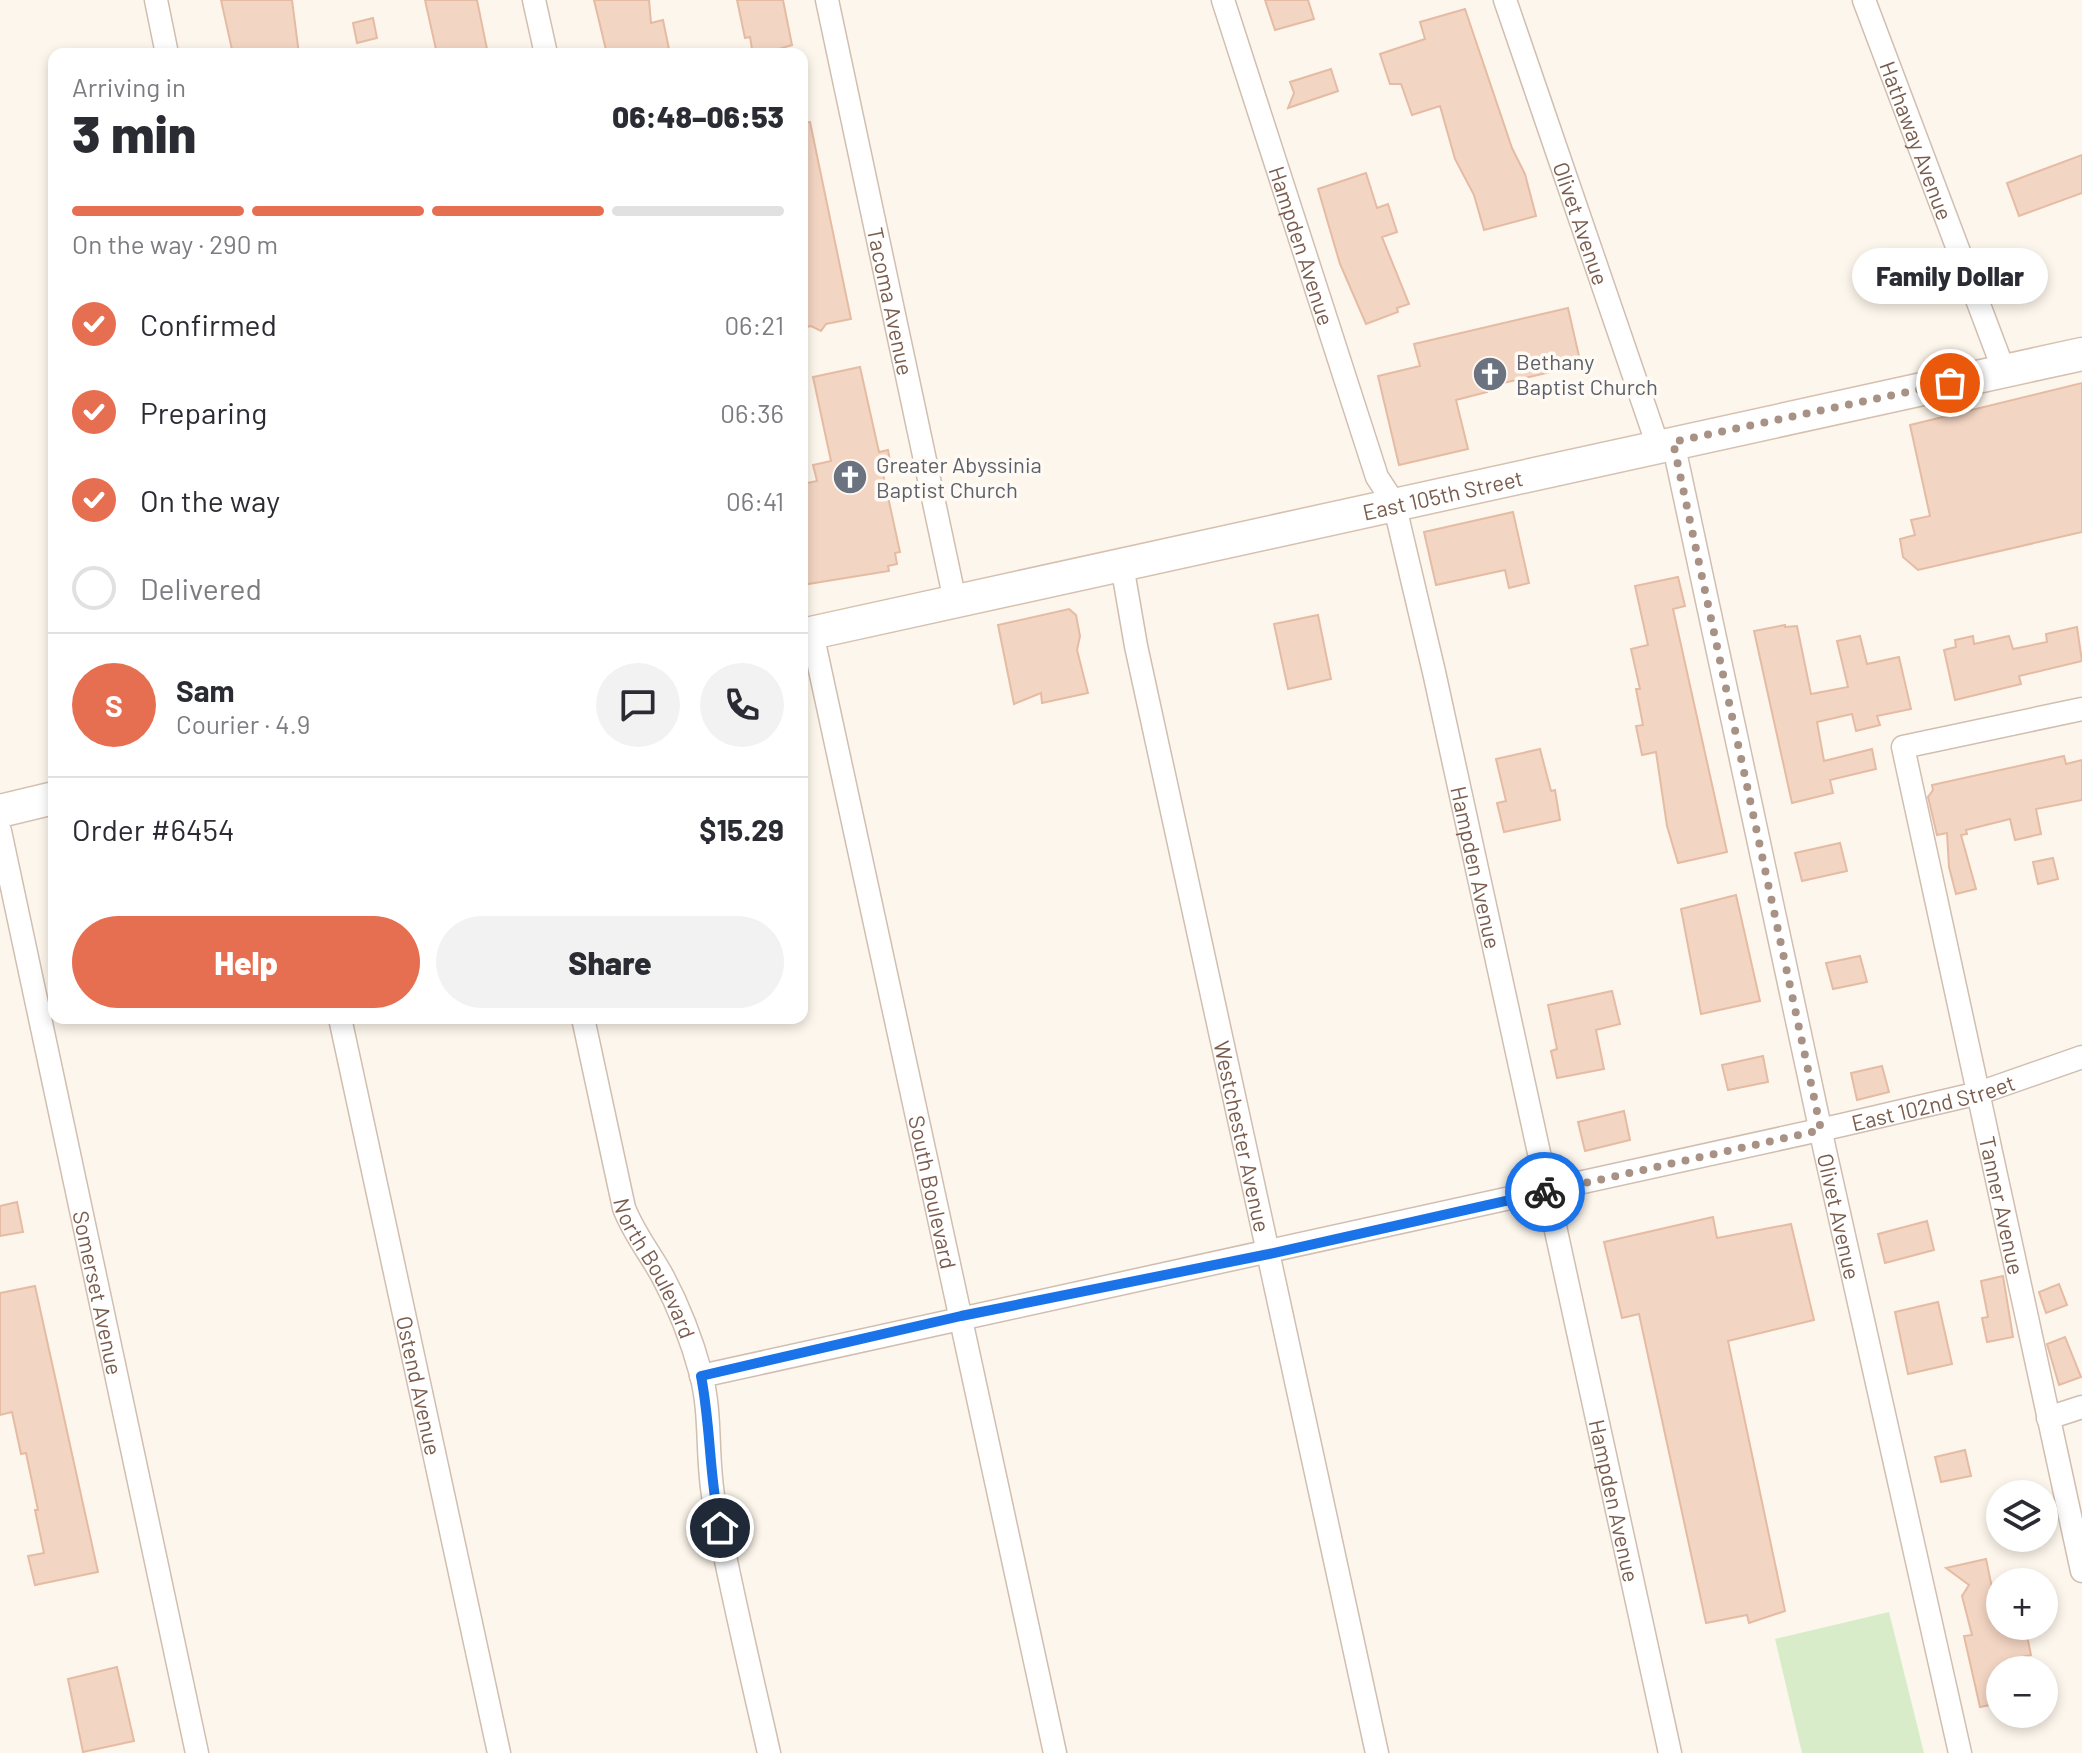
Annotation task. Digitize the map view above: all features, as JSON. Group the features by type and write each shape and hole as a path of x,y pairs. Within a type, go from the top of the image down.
{"main road":[{"name":"East 105th Street","path":"808,634 2082,354"},
{"path":"0,811 48,799"}],"street":[{"path":"156,0 166,48"},
{"path":"534,0 545,48"},
{"name":"Tacoma Avenue","path":"827,0 955,601"},
{"name":"Hampden Avenue","path":"1223,0 1377,477 1394,503 1670,1753"},
{"name":"Olivet Avenue","path":"1505,0 1666,444 1960,1753"},
{"name":"Hathaway Avenue","path":"1864,0 2004,371"},
{"name":"Westchester Avenue","path":"1122,565 1136,646 1377,1753"},
{"name":"South Boulevard","path":"808,638 961,1316 1055,1753"},
{"name":"Tanner Avenue","path":"2082,709 1903,747 2082,1571"},
{"name":"Somerset Avenue","path":"0,831 197,1753"},
{"name":"Ostend Avenue","path":"341,1024 499,1753"},
{"name":"North Boulevard","path":"584,1024 624,1208 636,1238 662,1276 675,1303 701,1376 709,1417 708,1455 714,1500 769,1753"},
{"name":"East 102nd Street","path":"701,1376 961,1316 1269,1254 1821,1130 1979,1093 2082,1057"},
{"path":"2048,1418 2082,1407"}],"green space":[{"path":"1889,1612 1924,1753 1802,1753 1775,1639"}],"building":[{"path":"221,0 292,0 298,48 232,48"},
{"path":"425,0 477,0 487,48 436,48"},
{"path":"594,0 649,0 651,23 663,20 669,48 606,48"},
{"path":"737,0 783,0 792,45 752,48 750,37 745,38"},
{"path":"1265,0 1308,0 1314,19 1275,30"},
{"path":"1465,9 1512,148 1525,174 1536,216 1484,230 1474,195 1455,159 1440,106 1412,115 1401,84 1390,84 1380,54 1425,39 1420,22"},
{"path":"373,18 377,38 357,43 353,23"},
{"path":"1331,69 1338,91 1288,108 1294,93 1290,82"},
{"path":"808,122 851,319 826,324 821,331 808,327"},
{"path":"2082,155 2082,193 2019,216 2007,183"},
{"path":"1366,173 1377,208 1388,204 1397,232 1382,237 1409,304 1397,308 1398,312 1366,324 1340,264 1318,189"},
{"path":"1568,308 1581,365 1486,387 1487,392 1456,400 1468,449 1399,465 1378,376 1420,366 1414,344"},
{"name":"Greater Abyssinia Baptist Church","path":"860,367 879,452 888,450 892,472 883,474 900,552 895,553 897,564 888,566 889,571 808,584 808,483 817,481 813,465 831,461 813,377"},
{"path":"2082,383 2082,532 1918,570 1903,557 1900,539 1915,535 1911,520 1930,516 1910,425"},
{"path":"1513,512 1529,583 1509,588 1505,570 1436,585 1424,532"},
{"path":"1678,577 1685,606 1673,609 1727,852 1678,863 1667,826 1656,752 1642,755 1636,726 1643,725 1636,689 1640,689 1631,649 1648,645 1635,586"},
{"path":"1069,609 1076,615 1080,636 1077,650 1088,693 1042,703 1041,693 1014,704 998,625"},
{"path":"1318,615 1331,679 1288,689 1274,624"},
{"path":"1797,626 1811,694 1848,687 1837,641 1860,636 1867,664 1899,657 1911,709 1877,716 1880,725 1856,731 1852,714 1817,722 1824,761 1872,749 1876,769 1830,780 1833,793 1792,803 1754,631"},
{"path":"2077,627 2082,661 2019,676 2021,684 1955,700 1944,650 1956,647 1955,640 1973,636 1974,644 2009,636 2013,649 2047,642 2046,634"},
{"path":"1540,749 1551,791 1555,790 1560,820 1504,832 1497,803 1506,801 1496,759"},
{"path":"2064,756 2066,764 2082,760 2082,800 2036,809 2041,834 2015,840 2010,819 1966,830 1967,834 1961,835 1976,889 1956,894 1949,867 1947,833 1937,835 1928,797 1933,790 1932,785"},
{"path":"1840,843 1847,871 1802,881 1795,853"},
{"path":"2053,858 2058,879 2038,884 2033,862"},
{"path":"1736,895 1760,1001 1701,1014 1681,909"},
{"path":"1860,956 1867,982 1833,989 1826,963"},
{"path":"1612,991 1620,1024 1596,1030 1604,1069 1557,1078 1551,1051 1557,1049 1548,1005"},
{"path":"1763,1056 1768,1082 1728,1090 1722,1065"},
{"path":"1882,1066 1889,1092 1857,1100 1851,1073"},
{"path":"1624,1111 1630,1140 1585,1151 1578,1122"},
{"path":"17,1202 23,1232 0,1236 0,1206"},
{"path":"1713,1217 1717,1238 1791,1224 1814,1320 1728,1341 1785,1611 1749,1623 1747,1615 1706,1623 1639,1314 1622,1318 1604,1242"},
{"path":"1927,1221 1934,1250 1885,1263 1878,1234"},
{"path":"2003,1276 2013,1337 1987,1342 1982,1318 1988,1317 1981,1281"},
{"path":"2059,1284 2067,1305 2046,1313 2039,1292"},
{"path":"35,1286 98,1572 35,1585 28,1556 44,1553 35,1510 38,1510 26,1453 21,1454 12,1412 0,1415 0,1293"},
{"path":"1938,1302 1952,1364 1908,1374 1895,1312"},
{"path":"2065,1337 2081,1377 2059,1385 2047,1344"},
{"path":"1965,1450 1971,1476 1941,1482 1935,1457"},
{"path":"1986,1559 1986,1640 2028,1640 2031,1655 1986,1656 1986,1706 1980,1707 1964,1636 1972,1635 1962,1596 1969,1585 1946,1568"},
{"path":"117,1667 134,1741 83,1752 68,1679"}],"way so far":[{"path":"1545,1192 1821,1130 1673,442 1950,383"}],"place":[{"name":"Bethany Baptist Church","path":"1490,374"},
{"name":"Family Dollar","path":"1950,383"},
{"name":"Greater Abyssinia Baptist Church","path":"850,477"}],"route":[{"path":"720,1528 708,1455 709,1417 701,1376 961,1316 1269,1254 1545,1192"}]}
